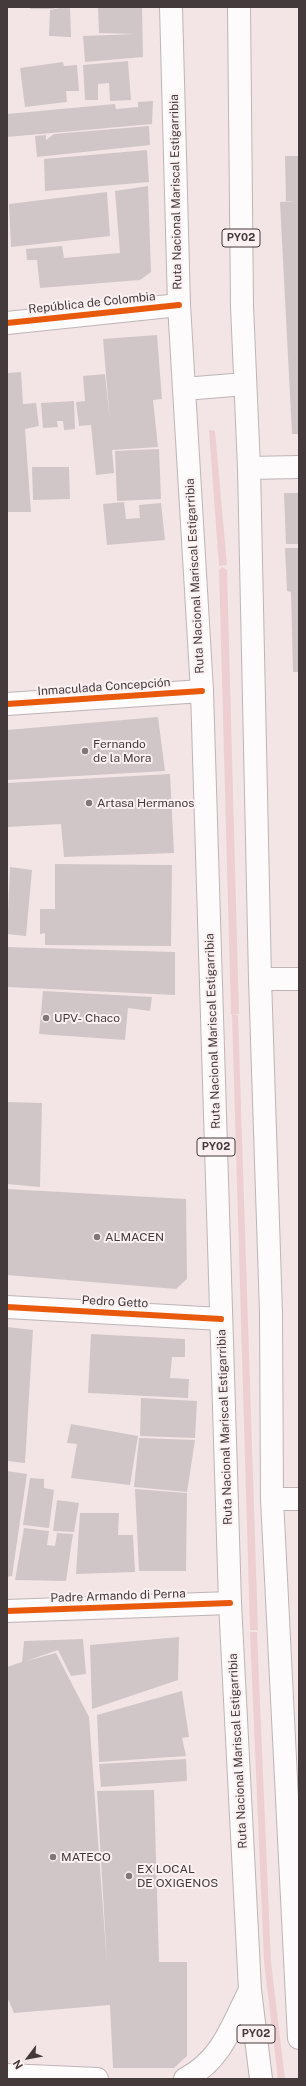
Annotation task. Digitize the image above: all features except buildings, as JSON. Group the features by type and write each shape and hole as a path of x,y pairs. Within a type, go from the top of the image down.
{"main road":[{"name":"Ruta Nacional Mariscal Estigarribia","path":"172,7 179,305 202,691 230,1603 250,1990 261,2079"},
{"name":"PY02","path":"238,7 242,306 249,468 260,979 271,1313 272,1499 299,2032"},
{"name":"República de Colombia","path":"7,323 179,305"},
{"path":"184,389 245,384"},
{"path":"249,468 299,467"},
{"name":"Inmaculada Concepción","path":"7,704 202,691"},
{"path":"260,979 299,979"},
{"name":"Pedro Getto","path":"7,1307 221,1319"},
{"path":"272,1499 299,1499"},
{"name":"Padre Armando di Perna","path":"7,1611 230,1603"},
{"path":"185,2079 200,2071 208,2064 223,2044 250,1990"},
{"path":"7,2074 97,2079"}],"shaded area":[{"path":"209,430 215,431 227,565 219,566"},
{"path":"222,567 227,570 239,1014 231,1015 219,570"},
{"path":"232,1015 238,1015 258,1630 250,1630"},
{"path":"250,1632 257,1632 271,1962 285,2079 278,2079 264,1962"}],"cycle path":[{"path":"7,323 179,305"},
{"path":"7,704 202,691"},
{"path":"7,1307 221,1319"},
{"path":"7,1611 230,1603"}],"place":[{"name":"Fernando de la Mora","path":"85,751"},
{"name":"Artasa Hermanos","path":"89,803"},
{"name":"UPV- Chaco","path":"46,1018"},
{"name":"ALMACEN","path":"97,1237"},
{"name":"MATECO","path":"53,1857"},
{"name":"EX LOCAL DE OXIGENOS","path":"129,1876"}]}
